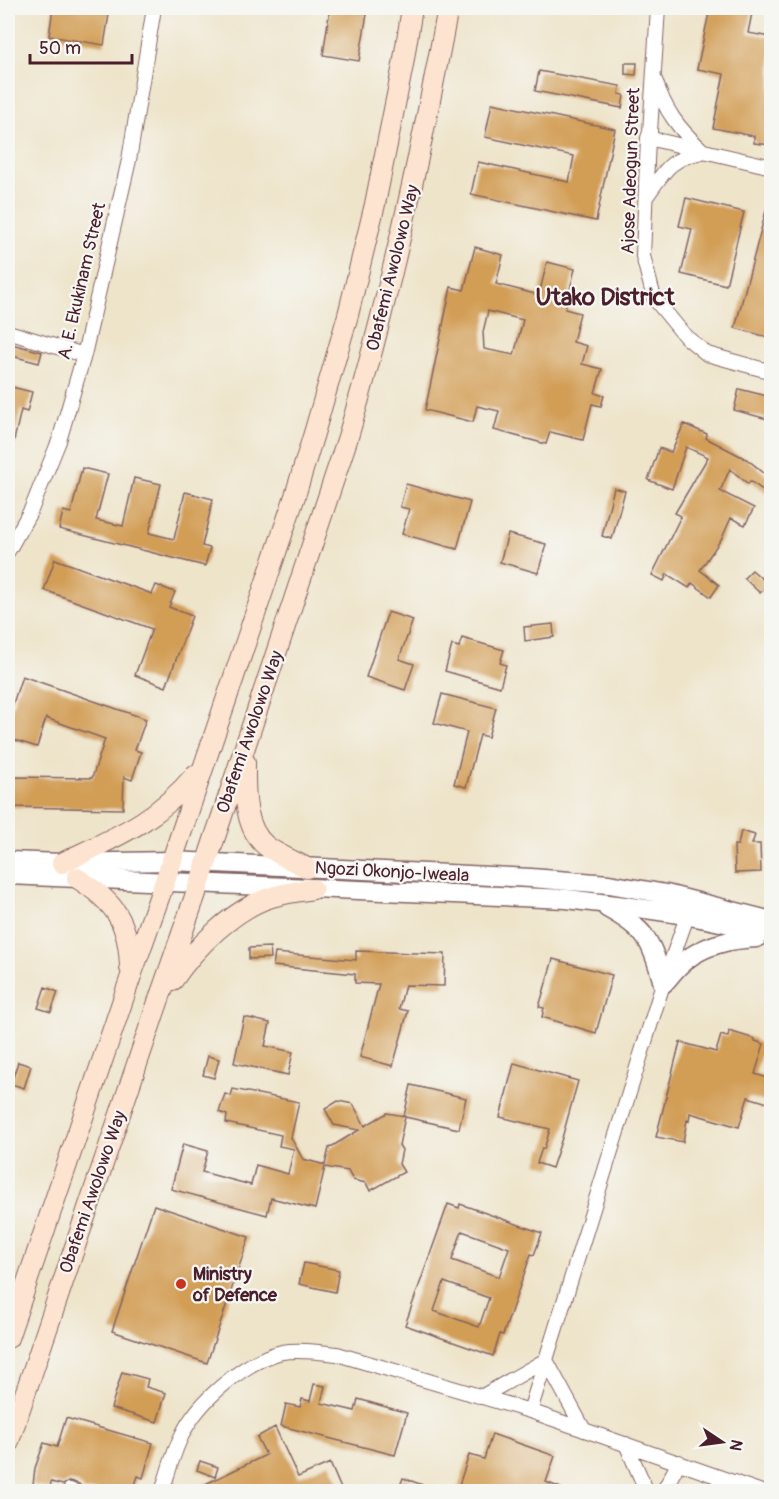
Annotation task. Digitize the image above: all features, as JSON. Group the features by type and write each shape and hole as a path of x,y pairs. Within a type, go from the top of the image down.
{"main road":[{"name":"Obafemi Awolowo Way","path":"8,1338 295,496 345,326 387,145 412,8"},
{"name":"Obafemi Awolowo Way","path":"8,1444 305,572 368,370 414,185 448,8"},
{"path":"245,747 245,799 257,834 266,845 307,868"},
{"path":"62,863 110,841 155,814 179,794 203,766"},
{"path":"77,878 99,892 116,910 125,928 130,948 131,976"},
{"path":"158,1002 186,960 228,922 250,906 271,897 313,889"}],"street":[{"name":"A. E. Ekukinam Street","path":"8,551 31,510 59,441 84,355 129,160 154,8"},
{"name":"Ajose Adeogun Street","path":"658,8 648,138 643,256 654,298 685,336 707,354 771,372"},
{"path":"653,71 662,101 671,116 682,131 704,151"},
{"path":"648,138 771,167"},
{"path":"646,198 668,166 681,157 704,151"},
{"path":"8,332 84,355"},
{"name":"Ngozi Okonjo-Iweala","path":"8,861 62,863 171,861 531,878 609,884 690,908 771,936"},
{"name":"Ngozi Okonjo-Iweala","path":"8,875 514,896 690,908 771,921"},
{"path":"598,903 630,920 642,931 657,960 663,984"},
{"path":"530,1412 663,984 690,908"},
{"path":"663,984 685,960 702,950 739,939 771,936"},
{"path":"162,1491 182,1435 196,1412 227,1382 254,1363 282,1352 312,1351 336,1354 530,1412 762,1491"},
{"path":"481,1397 546,1360"},
{"path":"546,1360 584,1430"},
{"path":"626,1444 646,1491"},
{"path":"663,1491 679,1462"},
{"path":"706,1491 735,1482"}],"building":[{"path":"53,8 110,8 104,45 49,36"},
{"path":"330,8 368,8 359,61 323,55"},
{"path":"710,8 753,8 748,33 771,37 771,145 754,143 754,136 713,128 724,74 697,69"},
{"path":"625,63 637,63 636,75 625,74"},
{"path":"539,71 620,86 619,94 624,95 622,108 535,91"},
{"path":"492,103 615,129 596,221 471,194 478,162 569,182 574,156 485,137"},
{"path":"686,198 744,212 726,285 681,274 692,229 679,226"},
{"path":"768,203 771,204 771,338 735,328"},
{"path":"475,247 503,255 496,284 539,295 547,262 575,269 565,309 580,313 573,342 587,346 582,364 602,369 595,393 604,396 601,406 592,404 583,440 550,432 546,444 494,430 499,411 477,406 473,422 425,410 451,287 464,290","holes":["488,311 523,320 514,355 484,349 483,332"]},
{"path":"8,343 42,352 39,363 8,355"},
{"path":"8,386 32,392 27,412 21,410 12,449 8,449"},
{"path":"739,389 771,397 771,420 734,410"},
{"path":"684,424 707,434 706,438 748,460 771,479 771,496 750,481 748,484 730,469 720,491 754,508 745,525 731,518 722,538 700,570 719,585 711,597 692,583 689,588 667,574 664,581 652,575 681,516 675,513 708,457 686,447 672,489 648,480 659,448 671,452"},
{"path":"82,468 108,474 96,520 123,526 134,478 161,484 149,533 174,539 185,492 213,499 202,546 210,548 205,566 59,529 63,511 71,513"},
{"path":"406,484 470,502 457,549 402,534 409,509 400,507"},
{"path":"614,488 625,491 612,539 602,536"},
{"path":"508,534 546,544 538,573 500,562"},
{"path":"55,559 152,594 156,585 175,592 169,607 192,616 166,687 135,675 152,629 44,590"},
{"path":"752,570 768,584 760,593 744,578"},
{"path":"388,612 413,620 399,659 414,664 405,690 366,677"},
{"path":"553,624 554,637 525,641 524,627"},
{"path":"462,638 504,650 500,663 506,665 500,687 445,671 452,645 459,647"},
{"path":"22,676 146,719 135,750 141,752 132,780 124,777 123,809 8,807 8,777 92,778 105,739 46,718 37,747 8,738 8,719"},
{"path":"442,694 496,708 488,737 480,735 466,787 454,784 467,732 434,723"},
{"path":"741,831 755,835 752,844 760,844 761,872 735,873 734,845 738,845"},
{"path":"270,947 271,958 249,959 249,948"},
{"path":"356,951 445,954 444,986 405,985 399,1009 408,1011 393,1066 360,1057 379,984 355,983 355,974 273,966 275,953 356,960"},
{"path":"553,959 612,975 596,1033 542,1017 544,1008 539,1007"},
{"path":"45,987 58,992 51,1012 38,1008"},
{"path":"244,1017 270,1023 265,1046 293,1052 288,1075 234,1063"},
{"path":"729,1031 764,1044 755,1074 771,1079 771,1104 748,1097 739,1127 690,1113 683,1142 656,1137 680,1042 716,1052 721,1035 728,1037"},
{"path":"208,1056 219,1059 214,1078 203,1075"},
{"path":"18,1062 31,1066 24,1088 11,1084"},
{"path":"514,1063 578,1081 552,1168 537,1163 550,1129 500,1117"},
{"path":"411,1085 466,1098 459,1129 405,1117 399,1145 402,1150 399,1164 404,1172 370,1191 366,1183 353,1180 348,1171 325,1167 315,1209 271,1198 267,1215 171,1189 183,1144 208,1151 202,1172 251,1185 256,1165 288,1174 294,1149 279,1146 281,1135 226,1123 227,1115 219,1112 225,1094 231,1096 233,1089 299,1102 291,1138 303,1159 325,1165 329,1148 359,1130 334,1125 325,1109 338,1101 353,1104 365,1126 387,1113 404,1116"},
{"path":"448,1204 459,1208 460,1204 542,1233 534,1255 531,1254 503,1335 500,1334 493,1356 405,1325","holes":["462,1231 509,1248 499,1277 452,1260","444,1282 489,1298 479,1327 434,1311"]},
{"name":"Ministry of Defence","path":"154,1205 249,1237 207,1363 112,1331"},
{"path":"304,1263 339,1270 335,1292 299,1284"},
{"path":"122,1372 148,1379 146,1387 166,1393 157,1422 111,1408"},
{"path":"314,1384 325,1386 321,1403 355,1411 358,1399 407,1413 395,1455 281,1426 286,1404 300,1407 302,1399 310,1401"},
{"path":"66,1418 153,1443 143,1478 138,1476 133,1491 84,1491 79,1484 70,1481 63,1485 51,1482 50,1489 33,1485 35,1468 44,1443 57,1447"},
{"path":"275,1427 298,1477 330,1463 342,1491 191,1491 266,1455 257,1437"},
{"path":"492,1434 555,1456 546,1482 568,1491 457,1491 469,1455 484,1459"},
{"path":"200,1461 218,1467 215,1477 197,1470"},
{"path":"403,1478 437,1490 398,1491"}],"place":[{"name":"Ministry of Defence","path":"181,1284"}],"district":[{"name":"Utako District","path":"605,297"}]}
